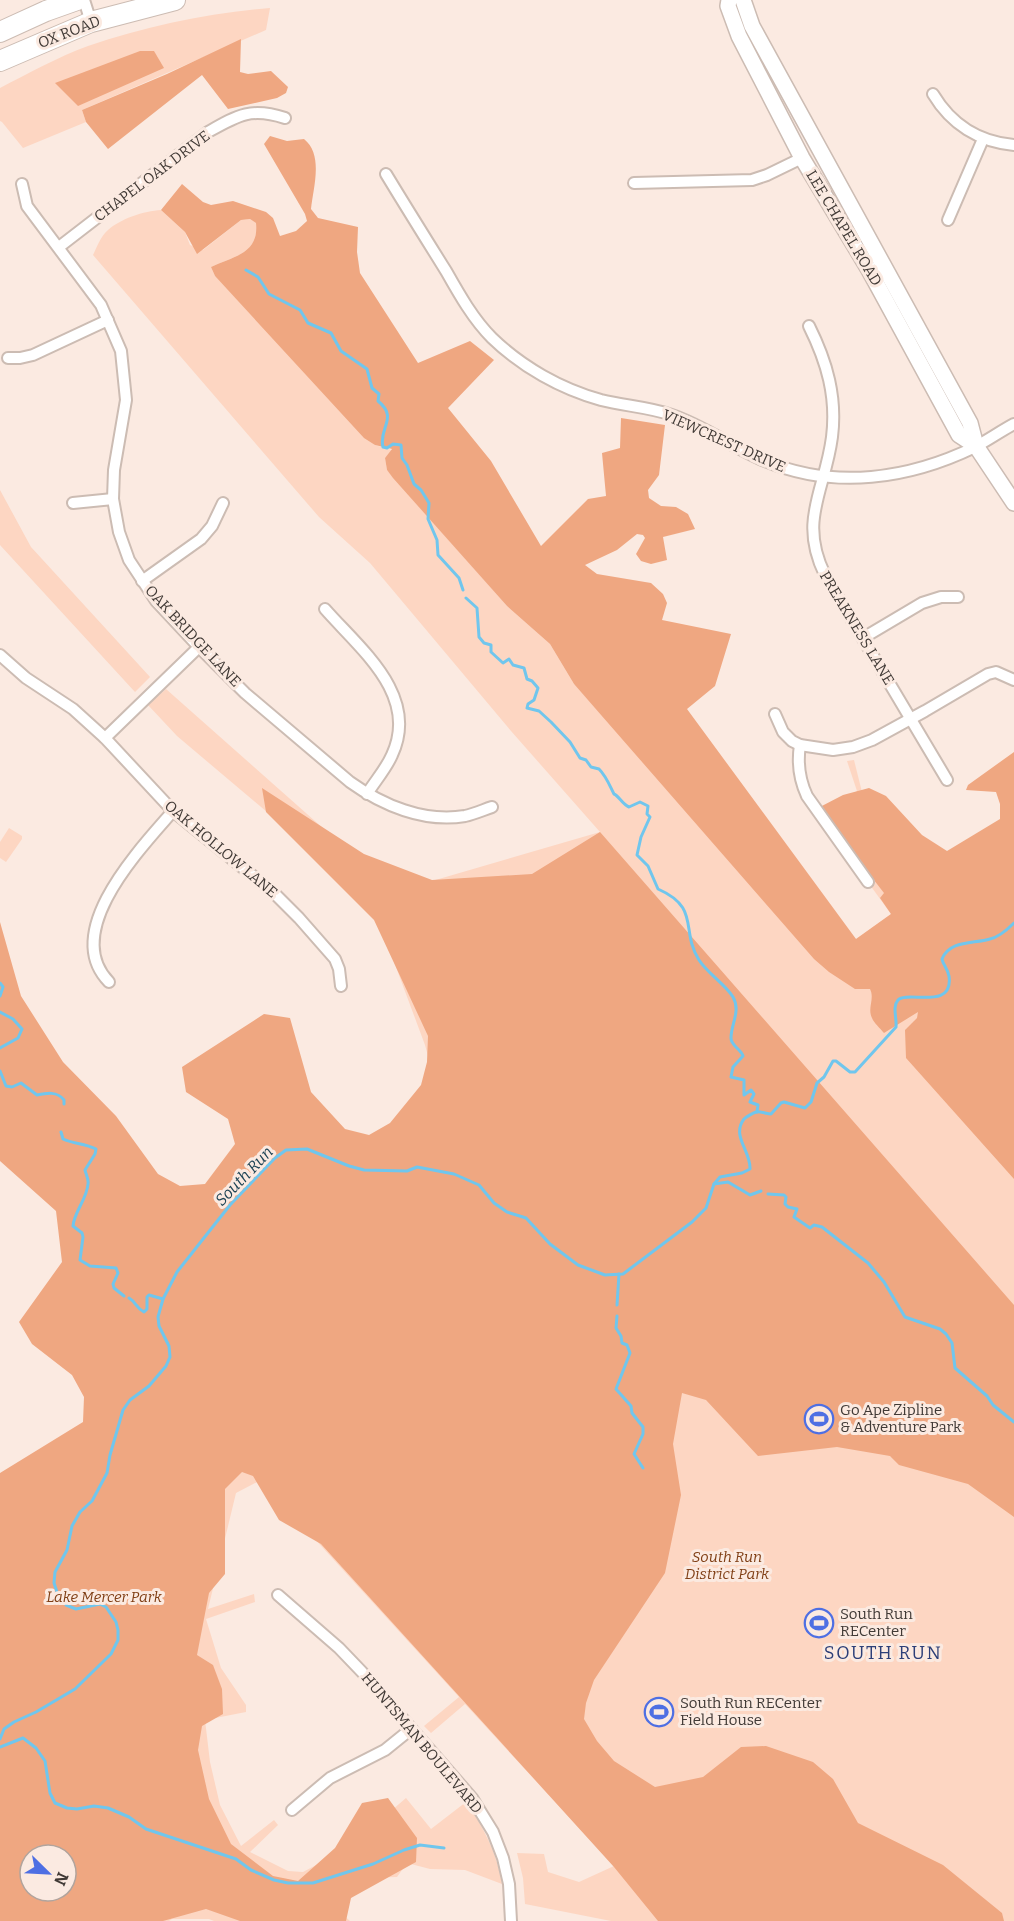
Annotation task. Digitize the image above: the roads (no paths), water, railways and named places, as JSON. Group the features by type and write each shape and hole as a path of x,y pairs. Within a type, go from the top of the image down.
{"highway":[{"name":"OX ROAD","path":"0,32 77,0"},
{"name":"OX ROAD","path":"0,62 91,22 176,0"}],"main road":[{"name":"LEE CHAPEL ROAD","path":"729,0 728,6 739,36 802,158 857,248 959,435 976,446"},
{"name":"LEE CHAPEL ROAD","path":"743,0 752,26 970,423 976,446 1014,503"}],"street":[{"path":"84,0 91,22"},
{"path":"933,94 942,109 953,120 983,139 1014,145"},
{"name":"CHAPEL OAK DRIVE","path":"59,247 208,132 230,120 257,112 285,118"},
{"path":"948,220 983,139"},
{"path":"634,183 752,180 767,176 802,158"},
{"name":"VIEWCREST DRIVE","path":"386,174 468,307 491,337 527,366 574,391 602,400 648,408 671,415 704,428 766,461 823,477 861,478 901,474 936,464 976,446 1014,424"},
{"name":"OAK BRIDGE LANE","path":"22,184 27,206 101,305 121,351 126,386 114,470 113,500 123,545 142,581 156,601 245,693 367,794 402,810 432,816 463,816 492,807"},
{"path":"8,357 20,358 33,355 108,320"},
{"name":"PREAKNESS LANE","path":"809,326 825,360 833,399 832,436 812,520 814,549 825,575 947,780"},
{"path":"73,503 113,500"},
{"path":"142,581 201,539 212,526 223,503"},
{"path":"863,638 922,603 941,597 958,597"},
{"path":"325,609 382,673 392,690 399,710 399,731 395,746 388,763 367,794"},
{"path":"105,738 199,647"},
{"name":"OAK HOLLOW LANE","path":"0,655 26,678 73,710 105,738 173,811 249,872 299,918 335,959 341,986"},
{"path":"775,714 783,732 800,745 833,750 853,747 872,740 988,674 996,672 1014,680"},
{"path":"800,745 798,770 807,796 868,882"},
{"path":"109,982 97,968 93,951 101,912 127,866 173,811"},
{"name":"HUNTSMAN BOULEVARD","path":"278,1595 339,1648 472,1798 493,1832 503,1858 509,1884 511,1921"},
{"path":"292,1810 330,1778 385,1750 411,1729"}],"waterway":[{"path":"246,270 258,277 269,294 300,310 308,323 331,333 341,351 367,369 372,388 379,394 378,401 387,413 382,440 383,447 387,448 393,444 401,445 402,458 414,484 429,503 428,519 437,540 438,555 459,578 463,590"},
{"path":"466,598 477,608 479,637 484,643 491,645 491,652 503,663 509,659 513,665 524,668 527,679 538,688 534,700 528,704 527,708 539,711 570,742 580,758 586,760 591,767 599,769 606,777 614,794 624,804 629,807 640,802 648,806 647,814 650,817 641,837 637,855 648,866 658,889 680,904 688,920 691,939 699,960 733,997 736,1012 731,1041 743,1056 733,1067 731,1077 744,1080 744,1095 751,1090 754,1094 750,1102 758,1105 757,1112"},
{"name":"South Run","path":"0,1739 4,1729 14,1722 75,1689 111,1654 118,1640 116,1622 106,1607 100,1604 76,1609 66,1605 57,1592 54,1583 55,1572 67,1550 72,1526 80,1512 92,1501 107,1473 123,1410 130,1400 149,1386 166,1366 170,1357 169,1346 159,1326 158,1317 163,1299 177,1272 230,1205 275,1158 286,1150 307,1149 364,1170 407,1171 417,1167 454,1174 479,1185 494,1203 507,1212 526,1218 550,1244 578,1265 605,1275 623,1274 692,1222 706,1208 714,1184 720,1177 742,1173 750,1169 748,1156 740,1138 744,1119 756,1112 771,1114 784,1102 805,1108 811,1102 817,1083 824,1077 833,1061 850,1072 855,1072 896,1027 895,1009 898,1000 937,996 949,987 948,971 942,959 950,949 993,938 1014,923"},
{"path":"0,983 3,987 0,996"},
{"path":"0,1012 13,1019 22,1029 18,1038 0,1048"},
{"path":"0,1071 6,1086 12,1087 21,1083 37,1095 48,1093 58,1095 64,1100 64,1104"},
{"path":"61,1132 63,1139 96,1149 85,1170 88,1180 87,1190 73,1226 82,1233 83,1237 80,1260 90,1266 116,1268 118,1273 113,1284 114,1288 124,1296"},
{"path":"714,1184 728,1182 750,1195 761,1191"},
{"path":"768,1194 784,1195 785,1204 797,1209 794,1217 810,1228 814,1225 822,1227 868,1263 884,1282 905,1317 940,1329 946,1334 952,1343 955,1368 1014,1422"},
{"path":"617,1305 619,1274"},
{"path":"129,1298 144,1312 147,1309 149,1295 163,1299"},
{"path":"617,1316 616,1328 622,1343 627,1345 630,1353 616,1389 631,1406 632,1413 643,1427 643,1434 634,1454 643,1468"},
{"path":"0,1747 23,1738 36,1748 45,1761 50,1793 55,1803 77,1809 94,1806 108,1808 129,1817 146,1829 236,1859 251,1870 274,1880 288,1883 313,1883 373,1864 420,1845 444,1848"}],"place":[{"name":"Go Ape Zipline & Adventure Park","path":"819,1419"},
{"name":"South Run RECenter","path":"819,1623"},
{"name":"South Run RECenter Field House","path":"659,1712"}],"district":[{"name":"SOUTH RUN","path":"883,1653"}],"park label":[{"name":"South Run District Park","path":"727,1566"},
{"name":"Lake Mercer Park","path":"104,1597"}]}
